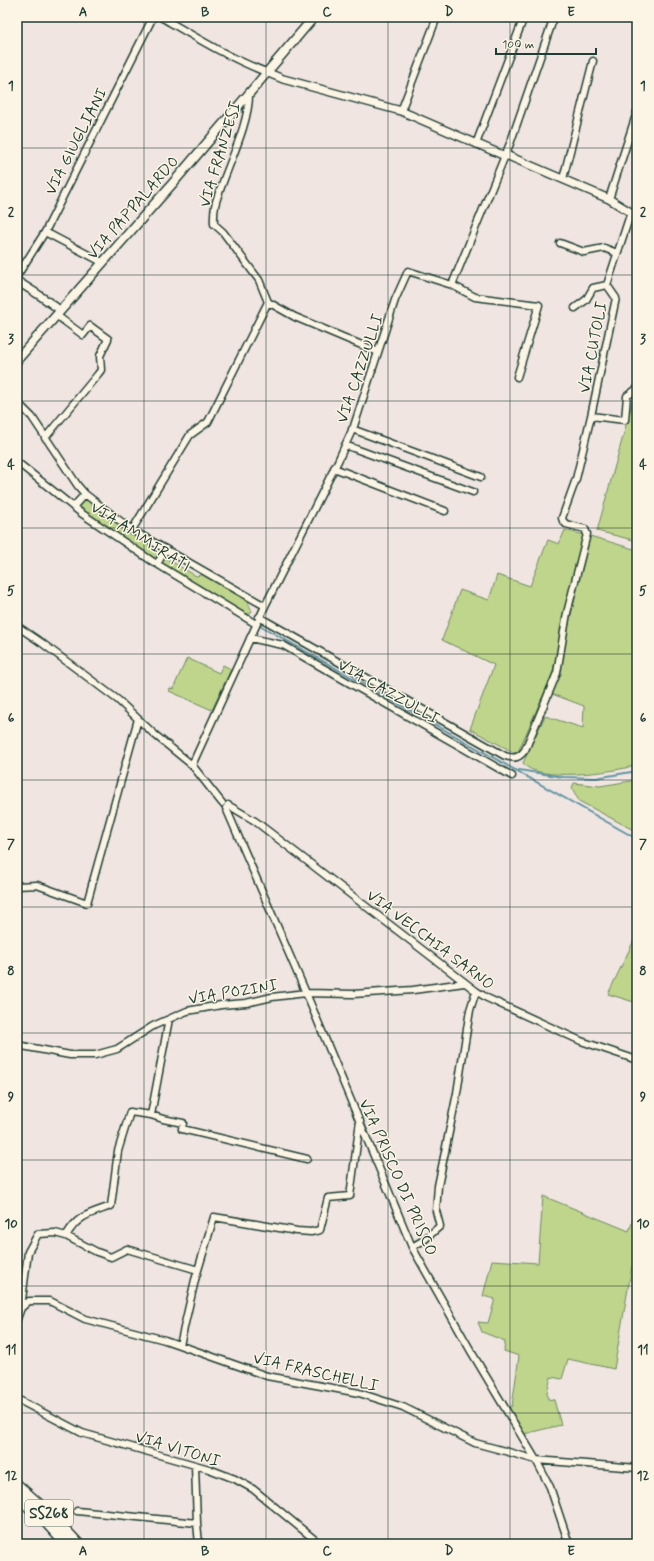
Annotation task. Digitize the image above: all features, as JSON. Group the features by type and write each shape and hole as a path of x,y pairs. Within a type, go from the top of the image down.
{"highway":[{"name":"SS268","path":"17,1485 52,1516 78,1544"},
{"name":"SS268","path":"17,1496 46,1522 66,1544"}],"main road":[{"name":"VIA PAPPALARDO","path":"17,360 173,183 314,17"}],"street":[{"name":"VIA GIUGLIANI","path":"17,276 45,232 153,17"},
{"path":"161,17 248,65 283,79 401,112 609,199 634,214"},
{"path":"401,112 437,17"},
{"path":"476,144 524,17"},
{"path":"517,377 539,305 475,297 452,285 505,156 553,19 541,17"},
{"path":"563,179 593,61"},
{"name":"VIA FRANZESI","path":"250,91 250,101 240,134 213,210 214,224 223,232 259,280 268,302"},
{"path":"609,199 637,112"},
{"name":"VIA CUTOLI","path":"607,286 617,253 634,214"},
{"path":"45,232 102,262"},
{"path":"560,243 584,252 604,248 617,253"},
{"name":"VIA CAZZULLI","path":"192,765 256,624 352,429 395,300 408,271 452,285"},
{"path":"17,281 39,295 83,335 90,326 108,339 100,356 101,370 45,438"},
{"name":"VIA CUTOLI","path":"574,308 586,300 593,288 607,286"},
{"name":"VIA CUTOLI","path":"260,617 505,756 514,759 520,756 525,750 557,673 567,613 587,534 585,529 566,524 562,518 576,479 592,416 616,298 607,286"},
{"path":"132,530 190,435 208,422 268,302 295,317 378,352"},
{"name":"VIA CUTOLI","path":"592,416 625,420 627,396 637,389"},
{"name":"VIA AMMIRATI","path":"17,402 32,417 78,486 85,494 132,530 265,606"},
{"path":"352,429 481,477"},
{"path":"345,445 473,492"},
{"name":"VIA AMMIRATI","path":"17,462 73,507 157,564 256,624"},
{"path":"334,468 445,511"},
{"path":"73,507 85,494"},
{"path":"157,564 166,549"},
{"path":"17,626 118,700 192,765 225,805"},
{"name":"VIA CAZZULLI","path":"250,638 283,645 512,776"},
{"path":"17,886 37,885 87,902 138,719"},
{"name":"VIA VECCHIA SARNO","path":"225,805 255,821 464,982 487,998 581,1041 637,1060"},
{"name":"VIA PRISCO DI PRISCO","path":"225,805 360,1120 412,1247 472,1353 536,1460 550,1487 569,1544"},
{"name":"VIA POZINI","path":"17,1045 70,1055 95,1055 117,1049 153,1026 187,1011 221,1005 246,1003 272,997 306,994 353,994 413,990 464,982"},
{"path":"412,1247 424,1240 440,1226 436,1211 438,1186 457,1093 470,1010 476,991"},
{"path":"151,1115 169,1019"},
{"path":"66,1236 70,1229 82,1216 111,1206 118,1152 130,1112 151,1115 183,1123 182,1129 307,1159"},
{"path":"180,1345 198,1270 214,1217 298,1231 311,1232 320,1230 328,1198 350,1196 360,1120"},
{"path":"17,1319 21,1308 28,1252 38,1234 55,1233 66,1236 97,1252 111,1257 127,1249 198,1270"},
{"name":"VIA FRASCHELLI","path":"21,1308 29,1301 50,1300 84,1319 180,1345 267,1376 359,1393 403,1407 475,1443 536,1460 637,1468"},
{"name":"VIA VITONI","path":"17,1399 82,1433 195,1465 235,1479 253,1489 303,1532 320,1544"},
{"path":"195,1465 199,1544"},
{"path":"77,1511 197,1523"}],"green space":[{"path":"637,396 637,541 597,531 633,400"},
{"path":"86,499 118,524 160,550 155,560 99,523 79,506"},
{"path":"565,530 584,535 552,675 518,752 515,753 470,729 494,665 442,640 460,590 489,600 497,575 530,586 548,540 559,544"},
{"path":"590,536 637,550 637,765 595,773 543,773 530,769 523,763 545,716 583,728 584,706 552,694 558,678 570,619"},
{"path":"164,557 196,576 203,574 248,602 252,612 250,614 246,614 161,564"},
{"path":"187,658 219,673 223,665 231,669 212,710 169,691 170,688 173,689"},
{"path":"637,780 637,832 579,801 572,788 574,783 600,786"},
{"path":"637,934 637,1003 608,994"},
{"path":"543,1196 629,1231 637,1210 637,1267 632,1266 614,1369 568,1359 562,1379 551,1377 547,1393 548,1399 554,1400 561,1425 524,1434 508,1408 512,1406 519,1356 504,1351 505,1341 482,1332 478,1322 488,1323 495,1299 483,1296 492,1260 538,1263"}],"waterway":[{"path":"261,626 637,839"},
{"path":"519,770 563,777 596,778 637,771"}]}
